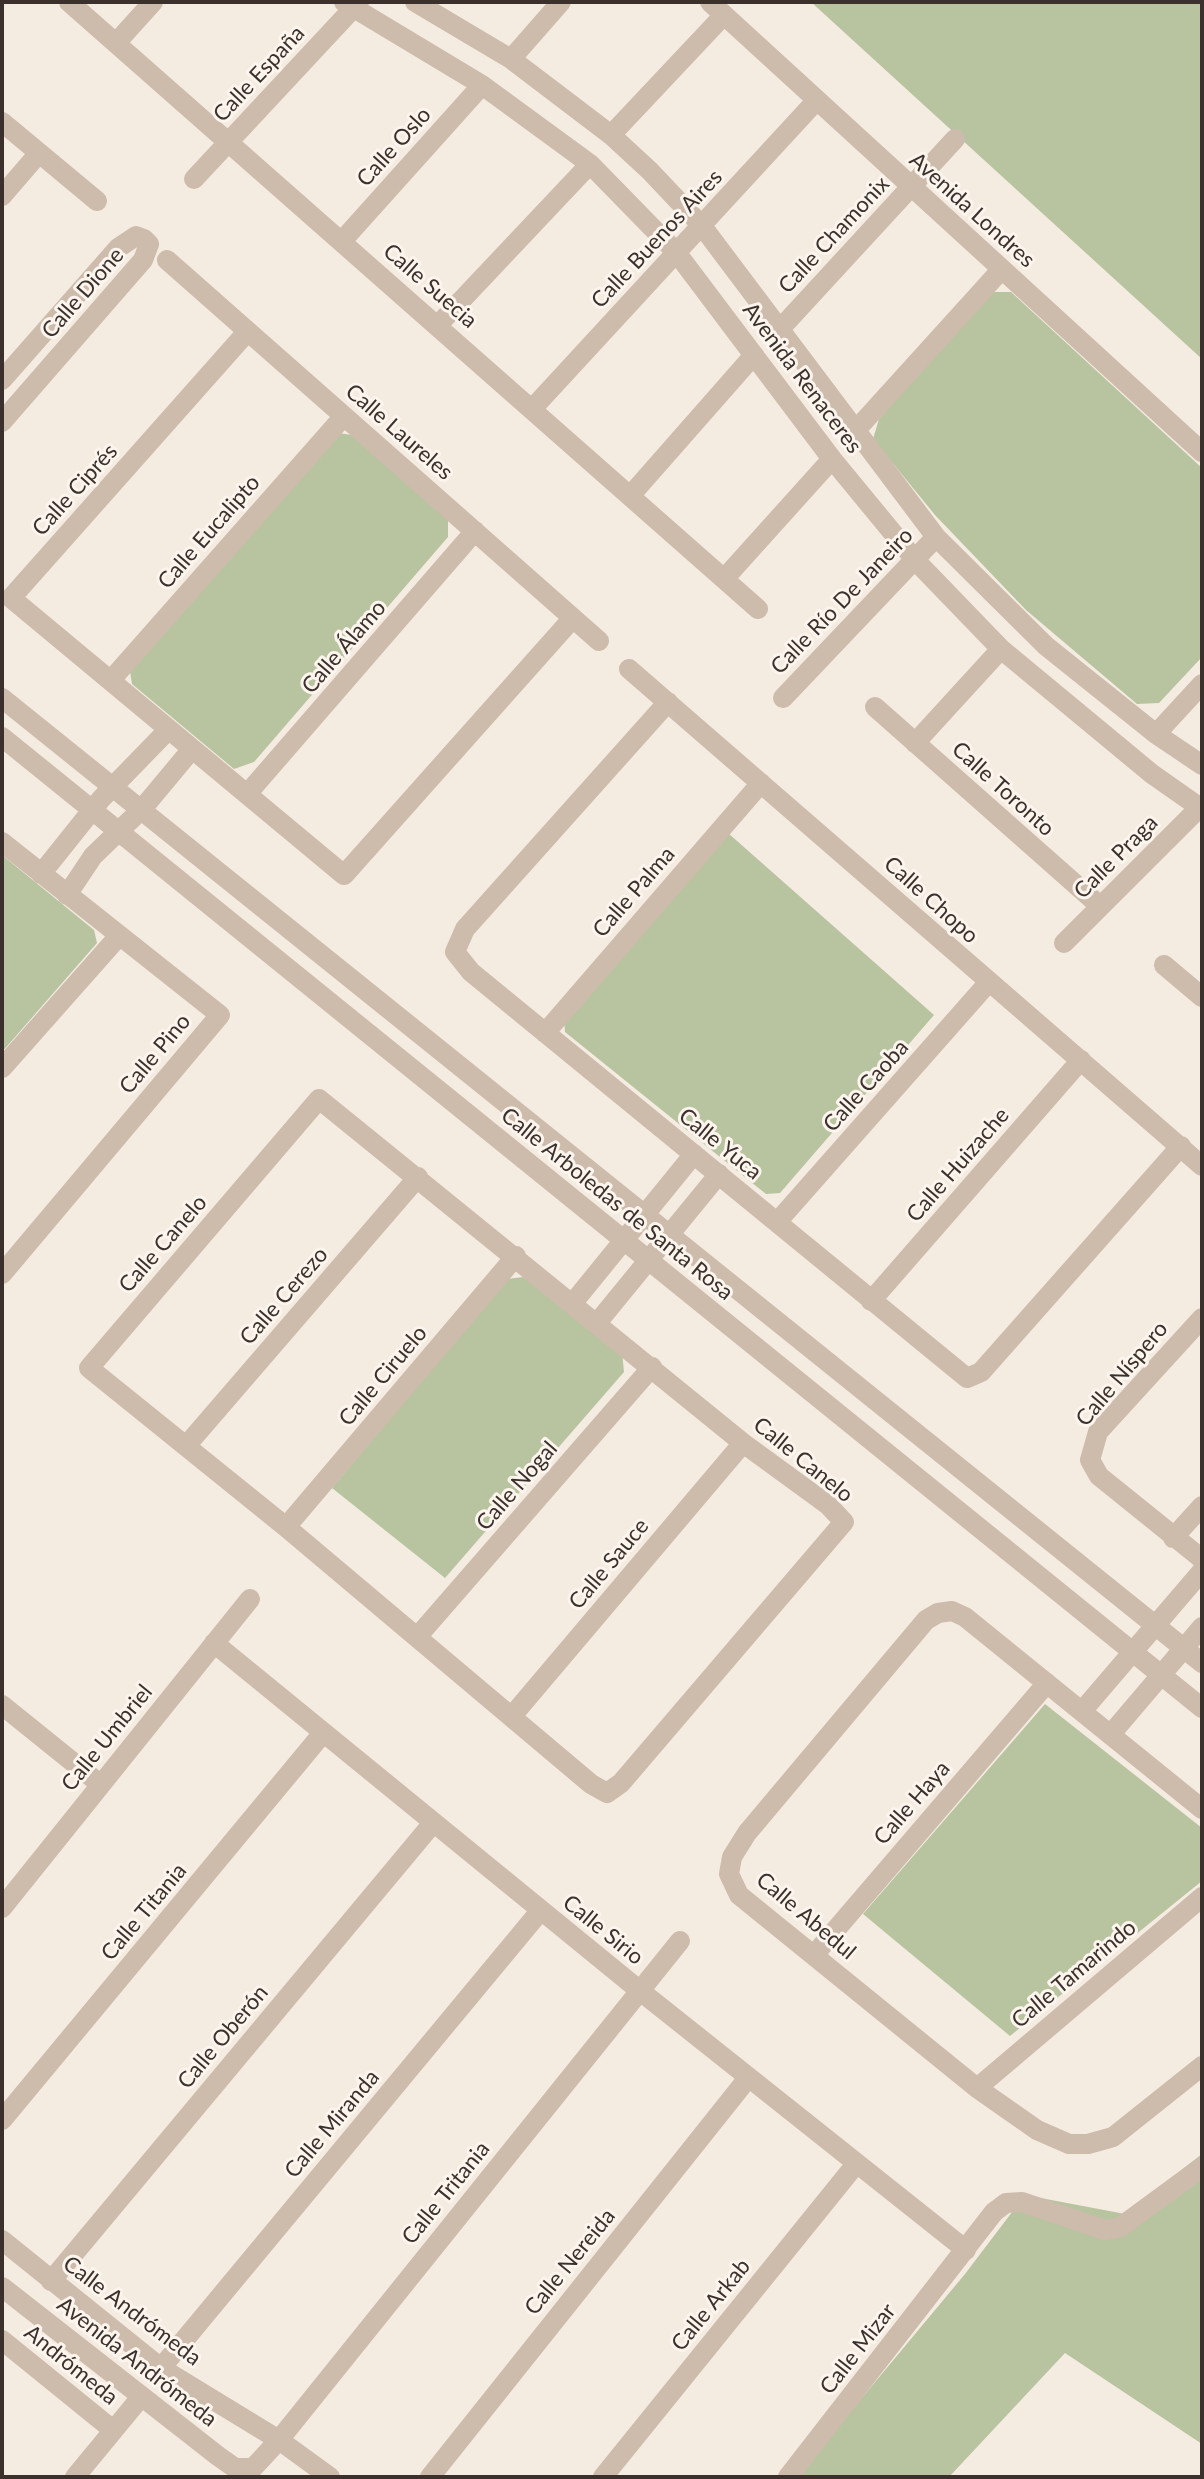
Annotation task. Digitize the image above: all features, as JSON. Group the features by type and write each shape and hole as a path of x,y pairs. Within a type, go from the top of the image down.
{"street":[{"name":"Calle Suecia","path":"69,2 758,609"},
{"path":"116,43 153,2"},
{"name":"Avenida Renaceres","path":"415,2 511,59 611,135 702,226 936,537 1046,646 1156,734 1202,765"},
{"path":"511,59 561,2"},
{"name":"Avenida Renaceres","path":"352,4 482,85 590,164 676,252 832,459 916,561 1001,649 1129,756 1201,807"},
{"name":"Calle España","path":"194,179 352,4"},
{"path":"611,135 717,8"},
{"name":"Avenida Londres","path":"717,8 1001,270 1199,444"},
{"name":"Calle Oslo","path":"342,241 482,85"},
{"name":"Calle Buenos Aires","path":"532,409 816,101"},
{"path":"2,122 97,201"},
{"name":"Calle Chamonix","path":"780,329 955,139"},
{"path":"2,196 39,153"},
{"path":"438,325 590,164"},
{"name":"Calle Dione","path":"2,380 118,248 136,236 149,244 143,260 2,422"},
{"name":"Calle Laureles","path":"167,260 599,641"},
{"path":"856,430 1001,270"},
{"name":"Calle Ciprés","path":"247,332 11,598 344,875 572,619"},
{"path":"630,496 754,355"},
{"name":"Calle Eucalipto","path":"111,680 344,416"},
{"path":"724,579 832,459"},
{"name":"Calle Álamo","path":"248,793 475,531"},
{"name":"Calle Río De Janeiro","path":"783,698 936,537"},
{"path":"915,743 1001,649"},
{"name":"Calle Chopo","path":"629,669 1202,1166"},
{"path":"1156,734 1202,684"},
{"name":"Calle Arboledas de Santa Rosa","path":"2,698 102,798 621,1239 1202,1708"},
{"name":"Calle Yuca","path":"668,702 457,941 455,952 461,963 967,1378 974,1377 1181,1146"},
{"name":"Calle Toronto","path":"875,707 1100,906"},
{"path":"41,874 102,798 168,730"},
{"name":"Calle Arboledas de Santa Rosa","path":"2,737 102,798 643,1214 1202,1663"},
{"path":"67,895 83,868 130,821 192,749"},
{"name":"Calle Palma","path":"545,1033 761,783"},
{"name":"Calle Praga","path":"1064,943 1201,807"},
{"name":"Calle Pino","path":"2,842 220,1015 2,1274"},
{"path":"2,1068 118,937"},
{"path":"1164,965 1200,992"},
{"name":"Calle Caoba","path":"778,1221 988,983"},
{"name":"Calle Huizache","path":"871,1301 1081,1060"},
{"name":"Calle Canelo","path":"319,1099 418,1177 743,1443 835,1511 844,1522 614,1789 607,1793 597,1789 418,1636 89,1368 319,1099"},
{"path":"572,1304 621,1239 694,1154"},
{"path":"597,1323 719,1174"},
{"name":"Calle Cerezo","path":"186,1446 418,1177"},
{"name":"Calle Ciruelo","path":"286,1527 516,1256"},
{"name":"Calle Níspero","path":"1202,1318 1098,1432 1090,1460 1099,1476 1202,1559"},
{"name":"Calle Nogal","path":"418,1636 652,1367"},
{"name":"Calle Sauce","path":"512,1716 743,1443"},
{"path":"1173,1538 1202,1506"},
{"path":"1083,1710 1202,1571"},
{"name":"Calle Umbriel","path":"2,1908 250,1599"},
{"name":"Calle Abedul","path":"1202,1809 1083,1710 965,1617 952,1611 938,1613 926,1620 747,1833 732,1857 729,1874 739,1895 977,2088 1037,2130 1069,2144 1088,2144 1113,2137 1202,2066"},
{"path":"1111,1734 1202,1627"},
{"name":"Calle Sirio","path":"214,1643 748,2078 966,2250"},
{"name":"Calle Haya","path":"814,1955 1047,1683"},
{"path":"2,1705 100,1784"},
{"name":"Calle Titania","path":"2,2120 323,1733"},
{"name":"Calle Oberón","path":"51,2281 433,1823"},
{"name":"Calle Tamarindo","path":"977,2088 1202,1897"},
{"name":"Calle Miranda","path":"161,2368 541,1910"},
{"name":"Calle Tritania","path":"244,2470 259,2463 279,2440 680,1941"},
{"name":"Calle Nereida","path":"430,2477 748,2078"},
{"name":"Calle Arkab","path":"603,2477 856,2164"},
{"name":"Calle Mizar","path":"788,2477 994,2212 1006,2203 1022,2202 1105,2230 1119,2228 1202,2167"},
{"name":"Calle Andrómeda","path":"2,2240 161,2368 279,2440 330,2477"},
{"name":"Avenida Andrómeda","path":"2,2287 141,2397 235,2468 244,2470"},
{"name":"Andrómeda","path":"2,2340 113,2430 141,2397"},
{"path":"75,2477 113,2430"}],"green space":[{"path":"811,2 1202,2 1202,359"},
{"path":"991,292 1011,292 1202,468 1202,657 1159,703 1137,704 1026,610 935,515 873,439 879,419"},
{"path":"331,432 352,435 448,518 448,537 254,762 234,769 132,684 129,665"},
{"path":"728,833 934,1015 780,1193 766,1194 565,1032 564,1018"},
{"path":"2,855 94,930 97,943 2,1052"},
{"path":"523,1277 622,1352 624,1372 445,1578 332,1488 507,1279"},
{"path":"1045,1704 1202,1828 1202,1881 1010,2036 863,1914"},
{"path":"1202,2154 1202,2444 1065,2353 949,2477 796,2477 965,2274 1025,2195 1125,2214"}]}
